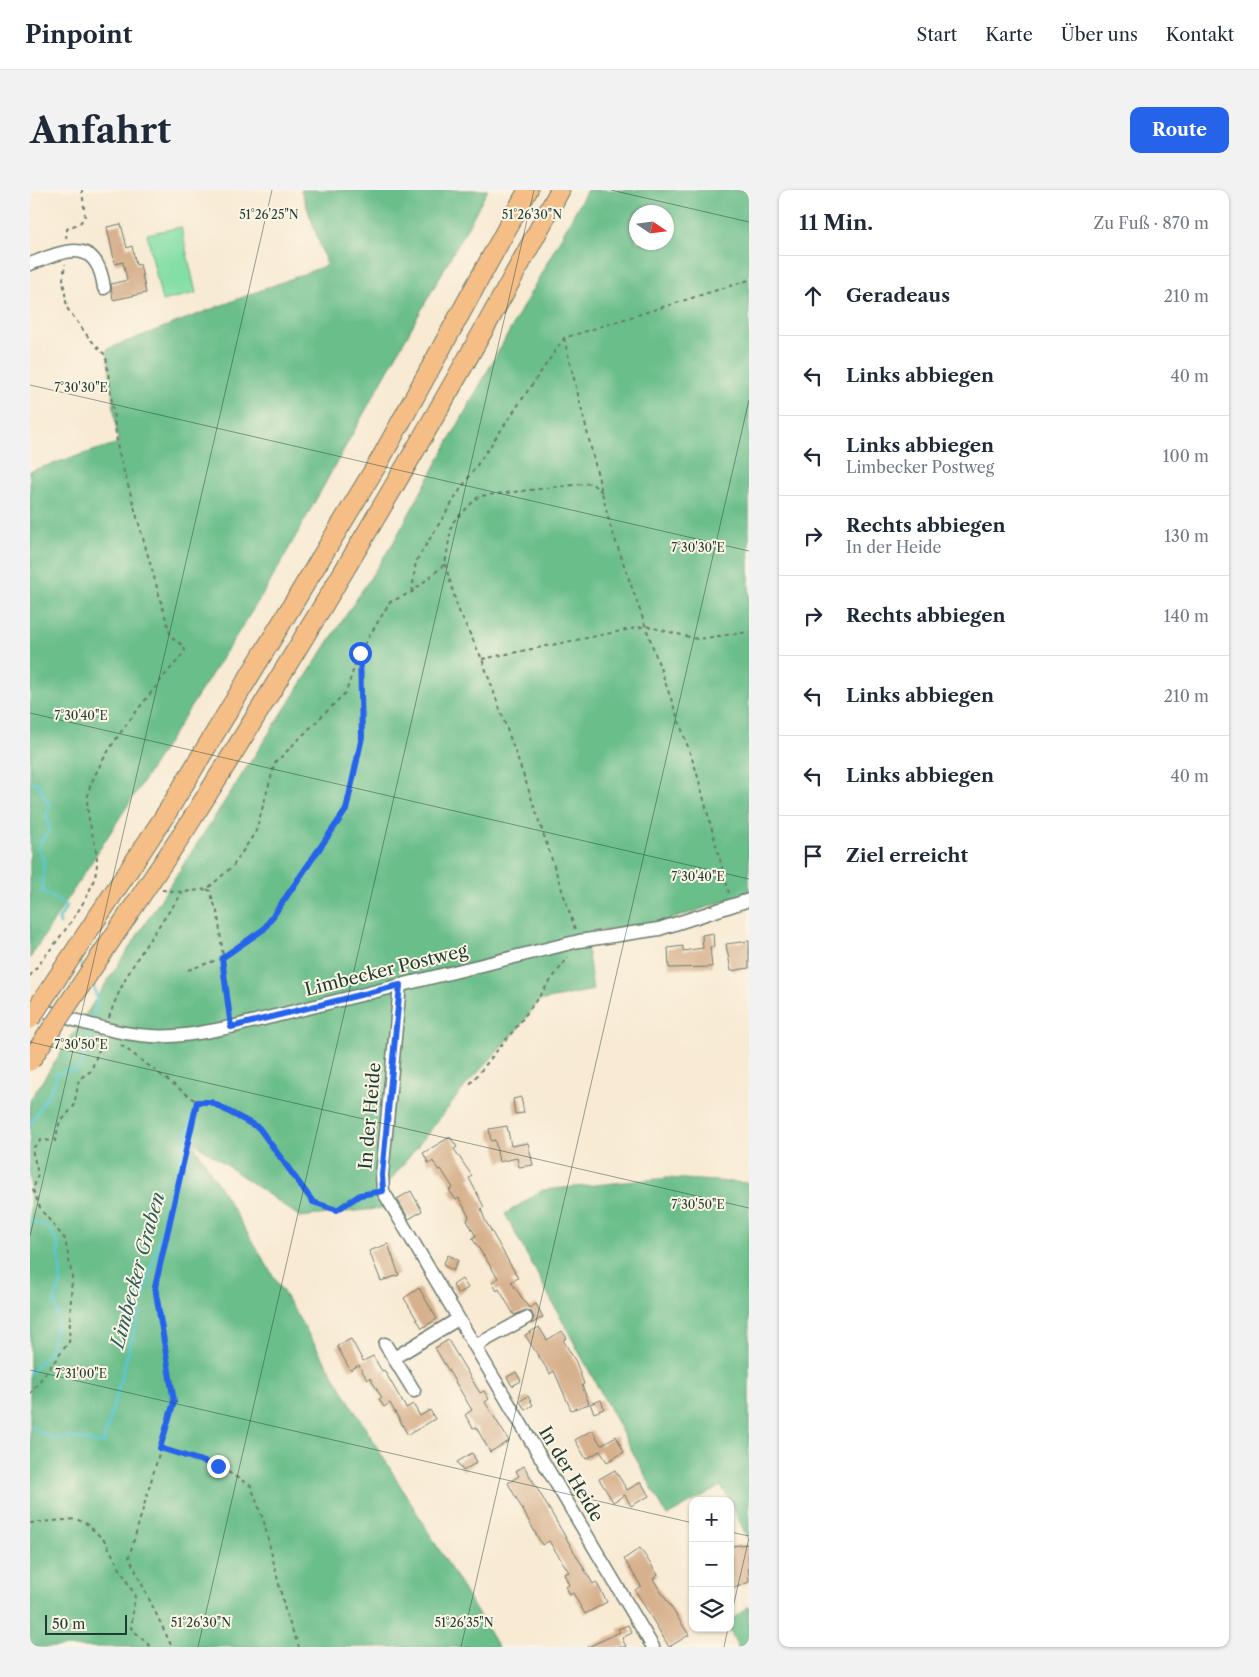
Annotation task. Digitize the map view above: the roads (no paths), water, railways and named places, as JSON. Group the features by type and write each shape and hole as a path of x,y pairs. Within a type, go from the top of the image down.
{"highway":[{"path":"30,1019 166,814 380,460 528,190"},
{"path":"30,1060 187,827 376,519 464,365 560,190"}],"street":[{"path":"30,264 66,250 76,250 91,256 102,270 104,288"},
{"name":"Limbecker Postweg","path":"30,1006 106,1030 137,1035 165,1036 231,1027 580,941 659,929 749,900"},
{"name":"In der Heide","path":"400,985 382,1175 383,1191 653,1647"},
{"path":"475,1346 526,1318"},
{"path":"394,1358 458,1319"},
{"path":"385,1344 414,1391"}],"waterway":[{"path":"30,781 37,783 50,806 46,815 50,830 39,847 44,863 42,891 67,906 59,919 60,924"},
{"path":"77,958 84,970"},
{"path":"91,982 96,992 96,1007 92,1023"},
{"path":"30,1125 54,1084 57,1074 65,1070 76,1071 82,1064 91,1029"},
{"name":"Limbecker Graben","path":"32,1426 52,1439 70,1437 103,1444 193,1116"},
{"path":"30,1220 49,1229 58,1243 61,1282 55,1301 58,1321 50,1352 30,1373"}]}
